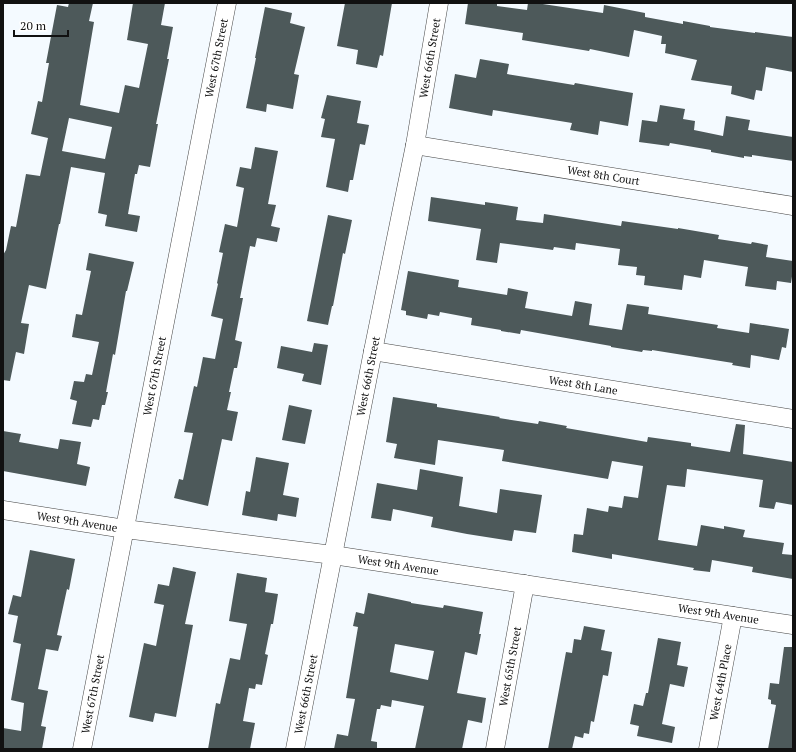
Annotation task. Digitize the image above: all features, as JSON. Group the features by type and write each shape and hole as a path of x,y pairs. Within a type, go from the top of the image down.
{"street":[{"name":"West 67th Street","path":"82,749 227,3"},
{"name":"West 66th Street","path":"295,749 415,145 439,3"},
{"name":"West 8th Court","path":"415,145 793,206"},
{"name":"West 8th Lane","path":"373,351 793,419"},
{"name":"West 9th Avenue","path":"3,510 125,529 333,554 793,625"},
{"name":"West 65th Street","path":"495,749 525,584"},
{"name":"West 64th Place","path":"708,749 733,616"}],"building":[{"path":"69,3 93,3 89,21 94,22 80,105 119,113 125,85 139,88 148,44 127,40 133,3 165,3 161,25 173,27 167,59 169,59 156,124 158,124 150,167 139,165 137,174 135,174 128,214 140,216 137,232 105,226 107,215 98,213 105,173 71,167 46,289 29,285 21,323 29,324 24,354 16,352 10,381 3,380 3,255 6,250 11,226 16,227 26,174 40,176 48,138 31,134 38,101 42,102 49,63 46,63 57,5 68,7","holes":["69,118 112,127 105,159 62,151"]},
{"path":"345,3 392,3 383,56 380,55 377,68 356,64 358,50 337,46"},
{"path":"468,3 497,3 497,6 527,10 528,3 536,3 603,13 604,5 645,13 645,17 683,24 683,21 710,27 793,37 793,72 766,67 762,91 756,90 754,100 731,94 732,86 691,80 697,60 665,53 666,44 661,44 662,36 634,30 629,57 590,49 589,51 522,40 523,33 465,24"},
{"path":"265,7 292,13 290,23 305,27 294,74 299,75 293,109 267,104 266,112 246,108"},
{"path":"480,59 509,64 507,74 574,85 575,83 633,93 628,126 600,121 598,135 570,130 572,123 493,110 492,116 449,108 455,74 476,78"},
{"path":"327,95 361,101 357,123 369,125 365,145 360,144 353,180 350,180 348,192 326,187 335,139 321,137 325,119 321,118"},
{"path":"660,105 685,109 683,119 695,121 694,130 723,136 726,116 750,120 748,130 793,137 793,161 752,155 752,157 744,156 744,158 711,152 711,150 670,143 669,146 639,142 642,120 657,122"},
{"path":"255,147 278,151 268,204 276,205 271,226 280,228 277,242 257,238 255,247 250,246 240,298 243,298 235,340 242,342 237,368 234,368 227,410 238,412 232,441 222,439 208,506 174,498 179,479 183,480 193,433 184,432 194,386 197,387 203,357 215,359 223,319 211,316 223,253 219,252 225,224 237,227 244,188 236,186 240,167 251,169"},
{"path":"431,197 485,205 485,202 518,207 516,220 543,223 544,214 621,226 622,221 719,235 718,239 768,245 766,257 793,261 791,283 777,281 776,290 745,286 748,267 704,260 701,278 684,275 682,290 644,285 645,276 636,275 637,267 618,265 620,249 576,243 575,250 554,247 553,250 500,243 497,263 476,260 481,229 428,221"},
{"path":"328,215 352,220 345,254 343,253 328,325 307,321"},
{"path":"89,253 134,262 126,291 115,355 113,354 105,405 102,405 99,420 93,419 91,427 72,424 77,401 70,399 74,381 84,382 86,374 92,375 99,342 72,337 76,314 82,315 91,271 86,270"},
{"path":"408,271 459,280 458,287 507,295 508,288 528,292 525,308 572,316 575,301 592,304 589,325 622,330 627,304 649,307 648,314 718,325 717,328 749,333 750,323 789,329 786,348 782,347 779,360 751,355 750,368 732,365 733,363 652,350 643,350 642,352 521,330 520,334 501,331 471,325 472,318 440,312 439,316 428,314 427,319 406,315 406,311 401,310"},
{"path":"314,343 328,345 321,385 302,381 304,374 277,368 281,346 312,352"},
{"path":"393,397 437,404 437,407 500,417 499,418 538,424 539,421 567,426 566,428 647,442 648,437 691,443 691,446 730,452 736,424 745,425 743,454 793,462 793,505 776,502 774,509 759,507 763,480 687,469 685,487 667,485 658,540 697,546 701,525 724,529 724,526 745,530 743,537 784,543 782,554 793,555 793,579 752,572 753,567 712,560 710,572 612,554 612,559 572,552 574,534 583,535 587,508 608,512 609,506 622,508 624,496 638,498 643,466 612,461 608,479 502,461 504,450 438,440 435,465 394,458 397,444 386,442"},
{"path":"289,405 312,410 305,444 282,440"},
{"path":"3,431 21,434 19,442 58,449 60,439 81,442 77,464 90,467 86,486 3,471"},
{"path":"256,457 289,463 283,495 299,498 296,517 278,514 277,521 242,515 246,491 250,492"},
{"path":"420,469 463,477 459,506 497,513 500,489 542,495 536,533 514,530 512,541 467,534 431,527 433,517 393,509 391,521 371,518 377,483 417,490"},
{"path":"30,550 75,559 69,590 67,589 57,635 62,636 58,651 46,649 38,689 48,691 41,726 46,727 42,749 3,749 3,728 21,731 24,703 11,700 21,644 13,642 18,616 8,614 13,595 21,597"},
{"path":"173,567 196,572 185,624 193,625 176,717 155,713 153,722 129,717 144,643 156,646 164,605 154,603 158,584 169,586"},
{"path":"237,573 267,578 265,592 278,594 273,624 271,624 265,654 268,655 262,685 256,684 255,689 249,688 243,721 255,723 250,749 208,749 216,703 220,704 230,658 240,660 247,624 229,621"},
{"path":"368,593 411,603 443,608 444,605 483,612 477,655 465,652 457,693 486,698 482,723 468,720 462,749 415,749 424,706 392,700 391,707 381,705 380,709 377,709 371,741 377,742 377,749 334,749 337,734 348,736 355,699 346,698 358,627 353,626 356,612 364,614","holes":["395,644 434,651 428,680 390,672"]},
{"path":"584,626 605,630 601,650 612,652 608,676 603,675 594,722 591,721 589,734 584,733 583,738 575,736 572,749 548,749 566,652 572,653 574,639 581,640"},
{"path":"658,638 681,642 677,665 688,667 684,687 670,684 662,724 675,727 672,743 637,736 639,726 630,724 634,704 643,706 646,693 648,693"},
{"path":"784,647 793,647 793,749 768,749 776,705 771,704 771,700 768,699 770,683 779,684"}]}
